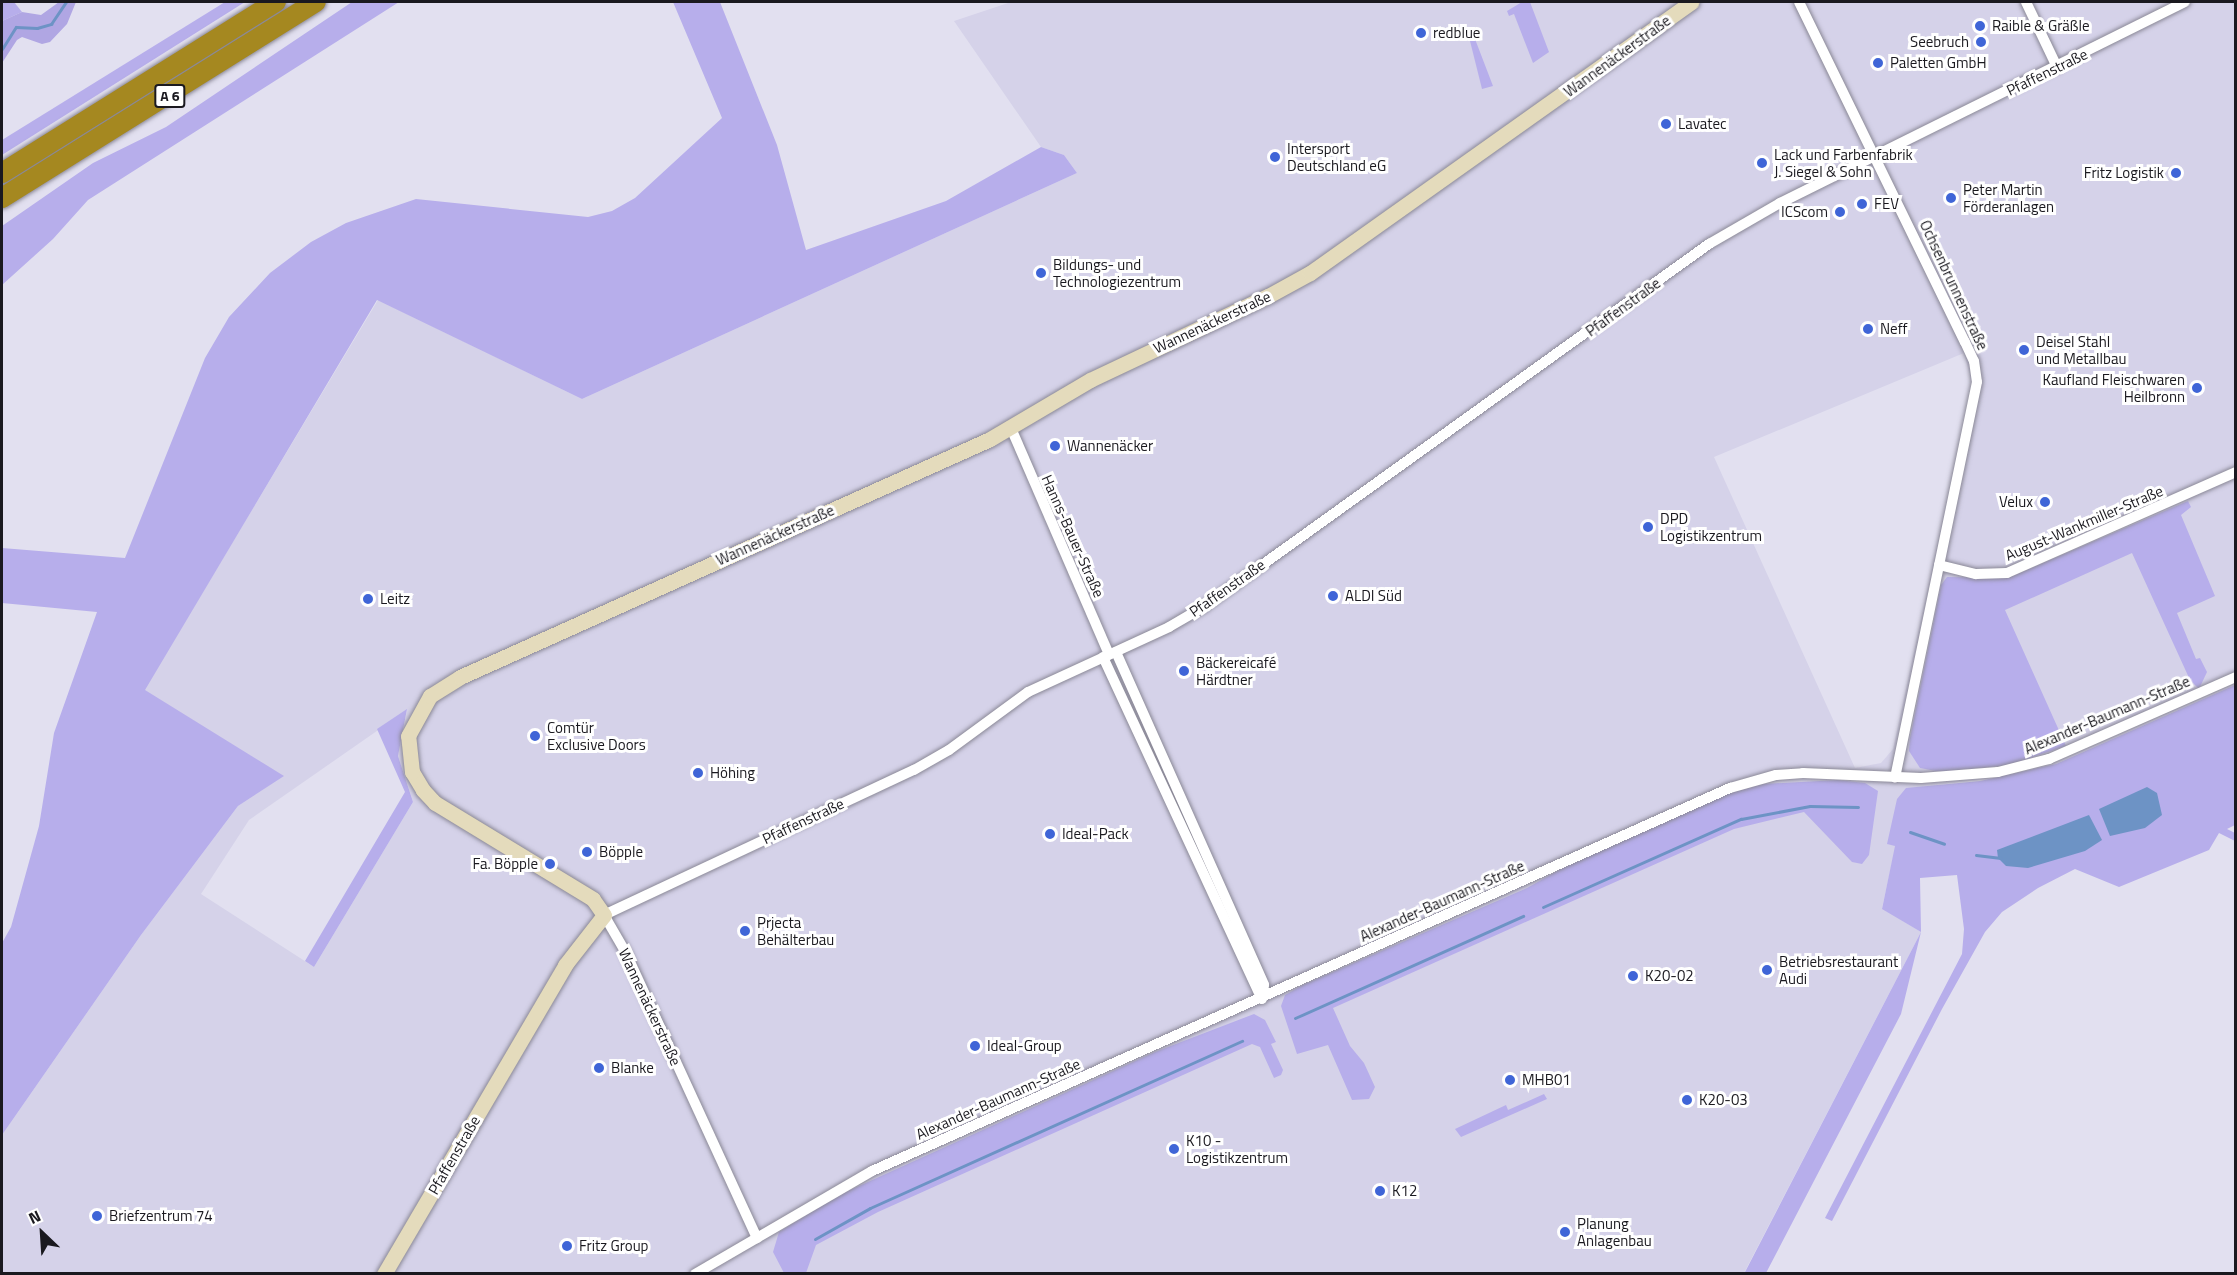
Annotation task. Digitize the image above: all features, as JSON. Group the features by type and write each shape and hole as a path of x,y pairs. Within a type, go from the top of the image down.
{"highway":[{"name":"A 6","path":"2,173 276,2"},
{"name":"A 6","path":"2,198 316,2"}],"street":[{"name":"Wannenäckerstraße","path":"757,1238 626,953 604,915 593,899 435,803 423,790 412,772 408,753 408,736 421,707 442,687 460,677 1011,428 1090,380 1310,273 1692,2"},
{"name":"Ochsenbrunnenstraße","path":"1799,2 1974,361 1977,382 1895,778"},
{"path":"2026,2 2057,67"},
{"name":"Pfaffenstraße","path":"384,1274 566,964 604,915 914,770 949,750 1028,692 1110,655 1205,606 1709,244 1875,155 2185,2"},
{"name":"Hanns-Bauer-Straße","path":"1011,428 1202,860 1264,985 1262,999"},
{"name":"August-Wankmiller-Straße","path":"1939,565 1976,574 2007,573 2235,472"},
{"name":"Alexander-Baumann-Straße","path":"695,1274 815,1201 872,1171 1262,999 1730,788 1803,773 1895,778 1998,772 2049,759 2235,677"}],"shaded area":[{"path":"2,2 14,2 22,12 2,21"},
{"path":"59,2 76,2 67,24 50,42 42,44 22,37 17,40 2,63 2,21 22,12 41,15"},
{"path":"225,2 245,2 2,155 2,140"},
{"path":"352,2 399,2 88,200 53,239 2,285 2,226 93,163 166,127"},
{"path":"673,2 720,2 777,145 806,250 946,201 1041,147 1064,155 1077,173 582,399 377,300 145,690 284,776 238,806 141,935 2,1135 2,943 11,927 39,826 54,733 97,612 2,603 2,548 125,558 205,358 229,317 270,273 311,242 346,223 416,199 588,217 612,211 635,198 722,118"},
{"path":"1011,2 2235,2 2235,685 2056,764 2019,775 1937,785 1888,844 1896,845 1882,908 1921,932 1744,1273 2,1274 2,1135 141,935 238,806 283,776 144,690 378,300 582,399 1077,173 1064,155 1041,147 954,21","holes":["1964,353 1972,383 1893,749 1881,763 1855,768 1714,457","407,710 398,756 413,802 314,967 201,894 249,820"]},
{"path":"1522,2 1530,2 1549,52 1533,63 1514,14 1509,16 1507,11"},
{"path":"1480,30 1482,35 1475,39 1493,86 1482,89 1469,37"},
{"path":"2188,501 2191,507 2181,515 2215,596 2177,613 2196,659 2200,658 2207,672 2199,689 2190,680 2132,553 2005,610 2066,746 2009,765 1941,772 1920,768 1909,751 1910,738 1941,585 1947,577 2008,578"},
{"path":"2235,685 2235,825 2227,829 2235,833 2235,841 2219,833 2209,850 2119,887 2075,869 2038,888 2002,912 1985,932 1942,1009 1832,1221 1825,1218 1962,954 1964,929 1957,875 1920,878 1921,932 1882,909 1895,846 1887,844 1897,799 1906,788 1980,781 2056,764"},
{"path":"407,709 398,756 413,802 314,967 305,961 405,792 377,729"},
{"path":"1838,780 1865,783 1878,791 1869,855 1862,864 1852,862 1804,812 1734,829 1333,1008 1350,1046 1364,1063 1375,1087 1369,1099 1352,1100 1328,1045 1297,1054 1281,1006 1285,995 1303,985 1527,888 1561,869 1730,793 1763,784"},
{"path":"1921,932 1901,1014 1766,1273 1744,1274"},
{"path":"1254,1014 1265,1020 1276,1042 1271,1044 1283,1070 1281,1075 1274,1078 1260,1047 1252,1044 878,1212 816,1245 806,1273 784,1273 773,1252 779,1232 837,1196 1155,1052"},
{"path":"1544,1094 1547,1099 1461,1137 1455,1129 1506,1105 1508,1110"}],"water":[{"path":"2147,787 2157,793 2162,815 2145,828 2110,836 2099,809"},
{"path":"2089,815 2102,840 2085,851 2028,868 2006,866 1998,858 1997,850"}],"waterway":[{"path":"2,49 16,27 37,28 51,24 66,2"},
{"path":"1543,907 1741,819 1810,806 1858,807"},
{"path":"1910,832 1944,844"},
{"path":"1976,855 2001,858"},
{"path":"1295,1018 1523,916"},
{"path":"815,1239 870,1208 1242,1041"}],"place":[{"name":"Raible & Gräßle","path":"1980,26"},
{"name":"redblue","path":"1421,33"},
{"name":"Seebruch","path":"1981,42"},
{"name":"Paletten GmbH","path":"1878,63"},
{"name":"Lavatec","path":"1666,124"},
{"name":"Intersport Deutschland eG","path":"1275,157"},
{"name":"Lack und Farbenfabrik J. Siegel & Sohn","path":"1762,163"},
{"name":"Fritz Logistik","path":"2176,173"},
{"name":"Peter Martin Förderanlagen","path":"1951,198"},
{"name":"FEV","path":"1862,204"},
{"name":"ICScom","path":"1840,212"},
{"name":"Bildungs- und Technologiezentrum","path":"1041,273"},
{"name":"Neff","path":"1868,329"},
{"name":"Deisel Stahl und Metallbau","path":"2024,350"},
{"name":"Kaufland Fleischwaren Heilbronn","path":"2197,388"},
{"name":"Wannenäcker","path":"1055,446"},
{"name":"Velux","path":"2045,502"},
{"name":"DPD Logistikzentrum","path":"1648,527"},
{"name":"ALDI Süd","path":"1333,596"},
{"name":"Leitz","path":"368,599"},
{"name":"Bäckereicafé Härdtner","path":"1184,671"},
{"name":"Comtür Exclusive Doors","path":"535,736"},
{"name":"Höhing","path":"698,773"},
{"name":"Ideal-Pack","path":"1050,834"},
{"name":"Böpple","path":"587,852"},
{"name":"Fa. Böpple","path":"550,864"},
{"name":"Prjecta Behälterbau","path":"745,931"},
{"name":"Betriebsrestaurant Audi","path":"1767,970"},
{"name":"K20-02","path":"1633,976"},
{"name":"Ideal-Group","path":"975,1046"},
{"name":"Blanke","path":"599,1068"},
{"name":"MHB01","path":"1510,1080"},
{"name":"K20-03","path":"1687,1100"},
{"name":"K10 - Logistikzentrum","path":"1174,1149"},
{"name":"K12","path":"1380,1191"},
{"name":"Briefzentrum 74","path":"97,1216"},
{"name":"Planung Anlagenbau","path":"1565,1232"},
{"name":"Fritz Group","path":"567,1246"}]}
